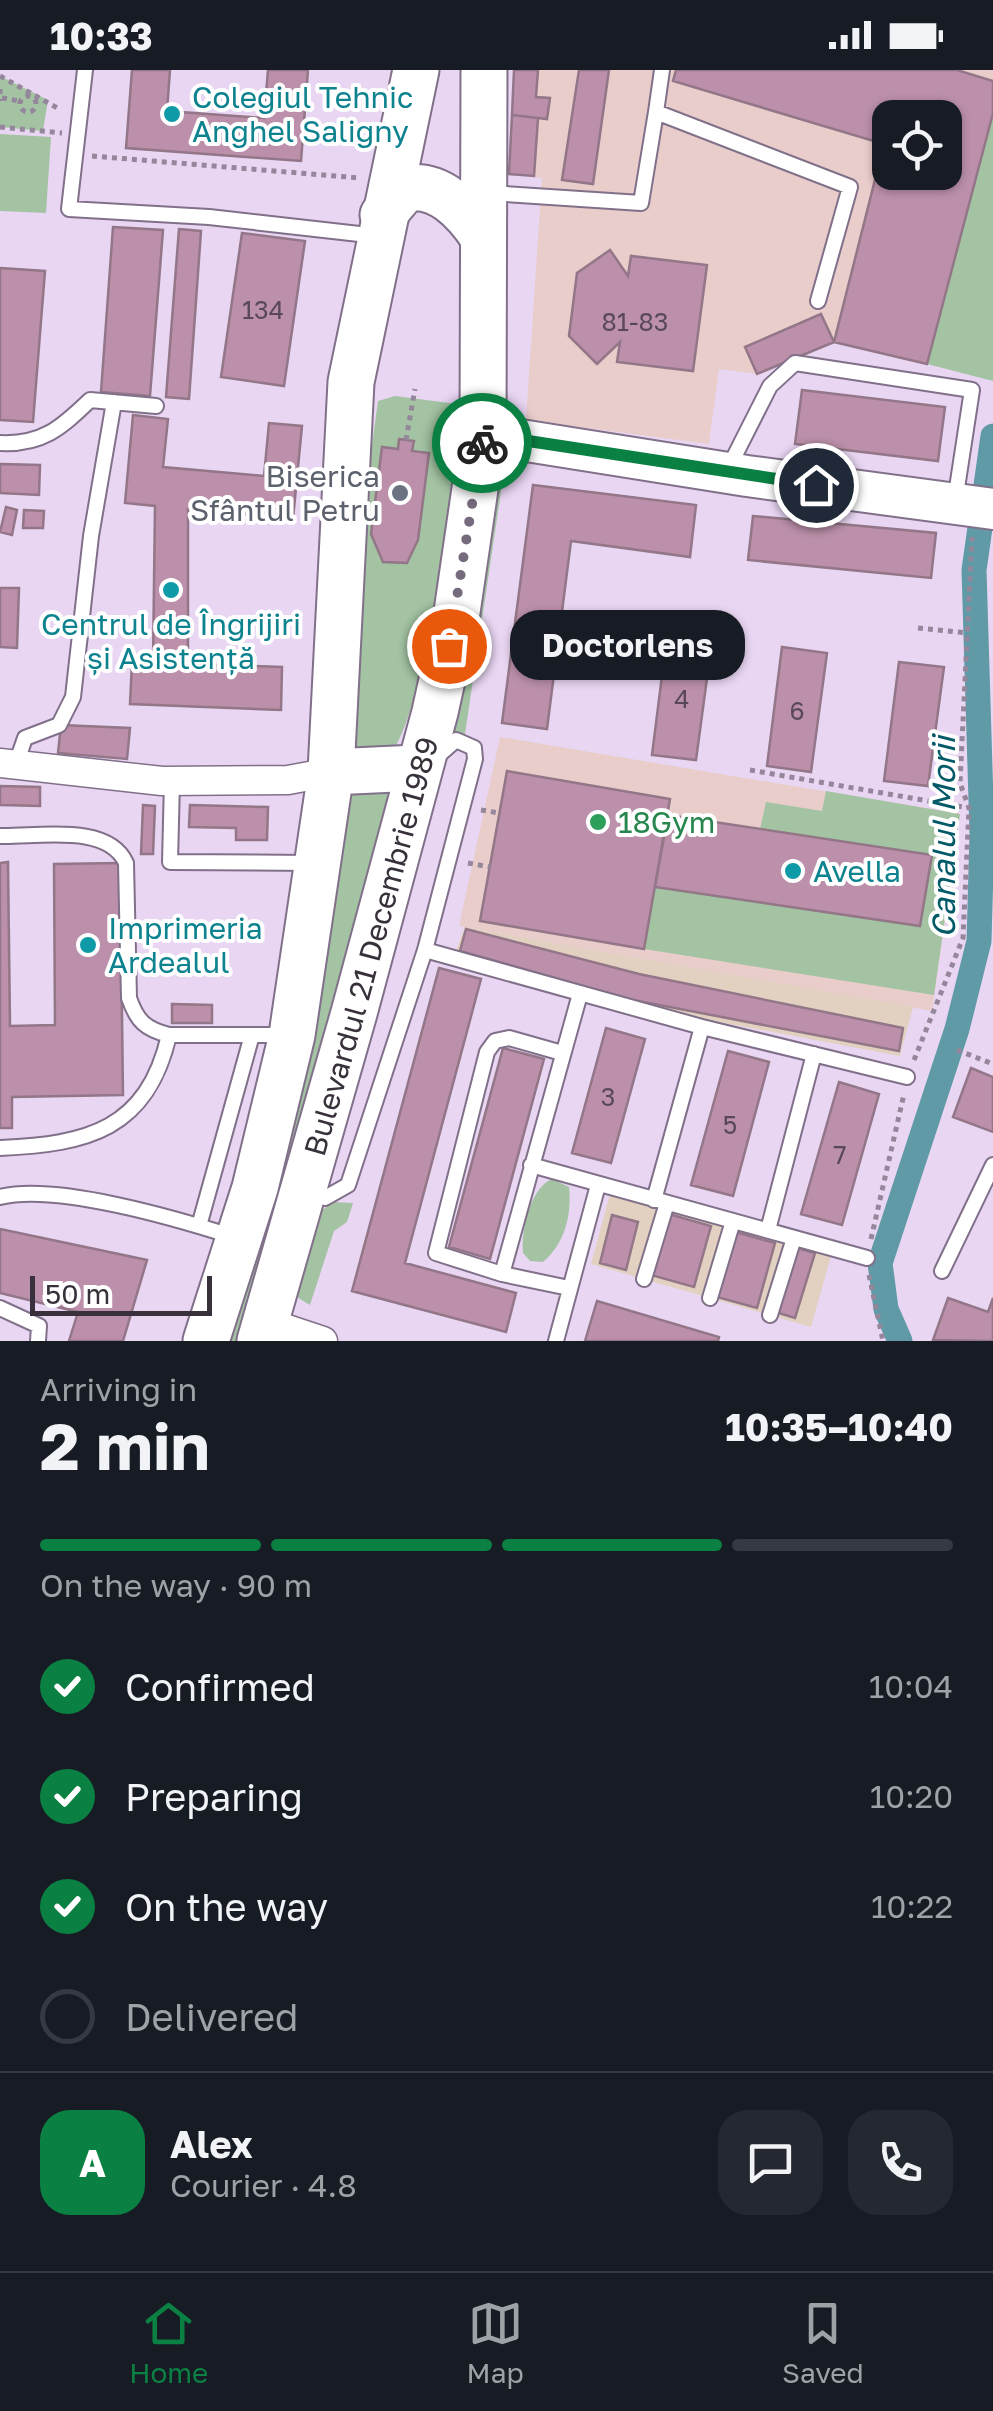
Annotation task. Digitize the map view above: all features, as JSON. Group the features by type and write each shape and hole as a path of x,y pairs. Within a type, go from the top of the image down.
{"main road":[{"name":"Bulevardul 21 Decembrie 1989","path":"206,1341 219,1232 318,864 331,772 349,399 378,210 416,70"},
{"name":"Bulevardul 21 Decembrie 1989","path":"262,1332 435,712 456,612 483,434 484,70"},
{"path":"378,210 405,189 428,188 452,203 483,214"},
{"path":"331,772 417,768"}],"street":[{"path":"483,434 726,473 974,505"},
{"path":"8,764 172,781 288,780 331,772"},
{"path":"262,1332 324,1341"}],"lane":[{"path":"85,70 69,210 209,217 378,210"},
{"path":"483,214 641,202 662,70"},
{"path":"656,112 850,187 818,301"},
{"path":"726,473 770,386 795,363 972,390 974,505"},
{"path":"0,443 28,444 46,438 90,400 156,406"},
{"path":"8,764 25,738 59,725 73,697 91,536 114,402"},
{"path":"301,1193 325,1198 348,1185 425,950 469,783 474,748 456,740 446,745 428,766 417,768"},
{"path":"172,781 170,862 318,864"},
{"path":"0,836 102,838 118,846 126,862 129,998 136,1018 149,1030 169,1036 272,1035"},
{"path":"425,950 702,1028 907,1078"},
{"path":"502,1274 580,994"},
{"path":"644,1279 702,1028"},
{"path":"0,1148 56,1146 100,1133 136,1107 161,1070 169,1036"},
{"path":"562,1053 509,1038 494,1040 486,1052 436,1253 502,1274 569,1288"},
{"path":"768,1230 814,1054"},
{"path":"531,1165 867,1258"},
{"path":"942,1271 993,1166"},
{"path":"556,1341 598,1184"},
{"path":"0,1197 46,1194 219,1232"},
{"path":"710,1298 733,1221"},
{"path":"770,1315 794,1238"},
{"path":"0,1308 39,1326 38,1341"}],"path":[{"path":"0,76 50,101 78,129"},
{"path":"0,89 1,100 20,101"},
{"path":"0,127 78,129"},
{"path":"75,155 378,210"},
{"path":"406,440 414,389"},
{"path":"750,770 969,808 960,783 974,505"},
{"path":"918,628 967,633"},
{"path":"455,860 490,867"},
{"path":"957,1050 993,1064"}],"shaded area":[{"path":"514,70 993,70 993,113 927,364 834,342 757,374 719,369 709,444 526,420 542,178 509,174"},
{"path":"500,737 960,814 932,1011 459,926"},
{"path":"465,927 913,1007 900,1056 698,1018 456,950"},
{"path":"610,1194 831,1256 811,1327 591,1264"}],"green space":[{"path":"0,76 48,100 43,131 0,127"},
{"path":"993,113 993,381 927,364"},
{"path":"0,134 51,137 46,213 0,211"},
{"path":"395,396 457,404 465,412 427,644 404,728 391,753 352,751 354,578 378,401"},
{"path":"484,483 502,485 465,734 441,734"},
{"path":"346,782 405,782 242,1341 217,1341"},
{"path":"826,791 960,814 934,995 644,949 655,887 920,926 932,855 760,829 766,802 822,811"},
{"path":"552,1179 569,1187 565,1228 551,1255 543,1262 530,1261 523,1253 525,1222 538,1191"},
{"path":"333,1202 353,1203 347,1222 334,1231 310,1305 295,1296 317,1214"}],"building":[{"name":"Colegiul Tehnic Anghel Saligny","path":"132,70 170,70 167,111 264,118 268,70 308,70 301,161 126,148"},
{"path":"514,70 538,70 536,97 550,98 547,119 512,115"},
{"path":"579,70 609,70 593,184 562,180"},
{"path":"676,70 957,70 993,81 993,113 927,364 834,342 872,190 962,190 962,100 872,100 872,140 673,81"},
{"path":"512,115 538,118 534,176 509,174"},
{"path":"113,227 163,230 150,396 101,392"},
{"path":"179,229 201,231 189,399 166,397"},
{"path":"242,233 305,241 284,386 221,377"},
{"path":"610,250 628,276 631,256 707,265 693,371 617,362 620,342 597,364 569,336 577,273"},
{"path":"0,268 45,271 33,422 0,420"},
{"path":"821,314 834,342 757,374 745,347"},
{"path":"802,390 945,407 938,461 795,444"},
{"name":"Centrul de Îngrijiri și Asistență","path":"133,415 168,419 163,467 264,476 269,423 302,426 293,519 188,509 188,664 282,667 281,710 130,704 132,662 153,663 155,506 125,503"},
{"name":"Biserica Sfântul Petru","path":"399,439 414,441 412,451 429,453 418,540 407,563 383,562 371,534 382,447 398,449"},
{"path":"0,464 40,465 39,495 0,493"},
{"path":"533,485 696,505 690,557 571,541 547,729 502,723"},
{"path":"6,507 17,510 12,535 0,532"},
{"path":"24,510 44,511 43,528 23,528"},
{"path":"753,516 936,533 931,578 748,560"},
{"path":"0,588 19,588 17,648 0,647"},
{"path":"667,636 712,641 696,760 652,755"},
{"path":"782,647 827,653 811,772 767,766"},
{"path":"899,662 944,667 928,786 884,781"},
{"path":"61,725 130,728 127,759 58,753"},
{"path":"507,771 670,799 644,949 480,921"},
{"path":"0,786 40,787 40,806 0,805"},
{"path":"143,805 155,806 153,854 141,854"},
{"path":"190,805 268,807 267,840 236,840 236,828 189,827"},
{"name":"Avella","path":"668,815 932,855 920,926 655,887"},
{"name":"Imprimeria Ardealul","path":"8,862 10,1026 55,1025 54,864 120,863 123,1095 12,1097 12,1128 0,1128 0,863"},
{"path":"466,929 639,974 903,1028 899,1051 633,1000 460,951"},
{"path":"439,968 481,979 405,1263 516,1293 506,1332 352,1291"},
{"path":"172,1004 212,1005 212,1023 172,1023"},
{"path":"606,1028 645,1039 611,1163 572,1153"},
{"path":"503,1048 544,1059 490,1259 449,1247"},
{"path":"728,1051 769,1062 733,1196 691,1185"},
{"path":"971,1068 993,1077 993,1132 953,1117"},
{"path":"839,1082 879,1094 842,1225 801,1214"},
{"path":"669,1214 711,1226 694,1287 651,1275"},
{"path":"612,1215 638,1222 626,1270 600,1263"},
{"path":"0,1229 147,1260 123,1341 69,1341 78,1312 0,1293"},
{"path":"732,1231 775,1243 757,1308 713,1296"},
{"path":"794,1247 815,1253 795,1318 775,1312"},
{"path":"948,1298 988,1312 993,1298 993,1341 933,1340"},
{"path":"597,1301 719,1337 718,1341 585,1341"}],"waterway":[{"name":"Canalul Morii","path":"900,1341 886,1309 880,1263 957,1029 979,941 982,834 974,570 993,436"}],"way so far":[{"path":"449,646 482,443"}],"place":[{"name":"Colegiul Tehnic Anghel Saligny","path":"172,114"},
{"name":"Biserica Sfântul Petru","path":"400,493"},
{"name":"Centrul de Îngrijiri și Asistență","path":"171,590"},
{"name":"Doctorlens","path":"449,646"},
{"name":"18Gym","path":"598,822"},
{"name":"Avella","path":"793,871"},
{"name":"Imprimeria Ardealul","path":"88,945"}],"route":[{"path":"482,443 483,434 816,485"}]}
